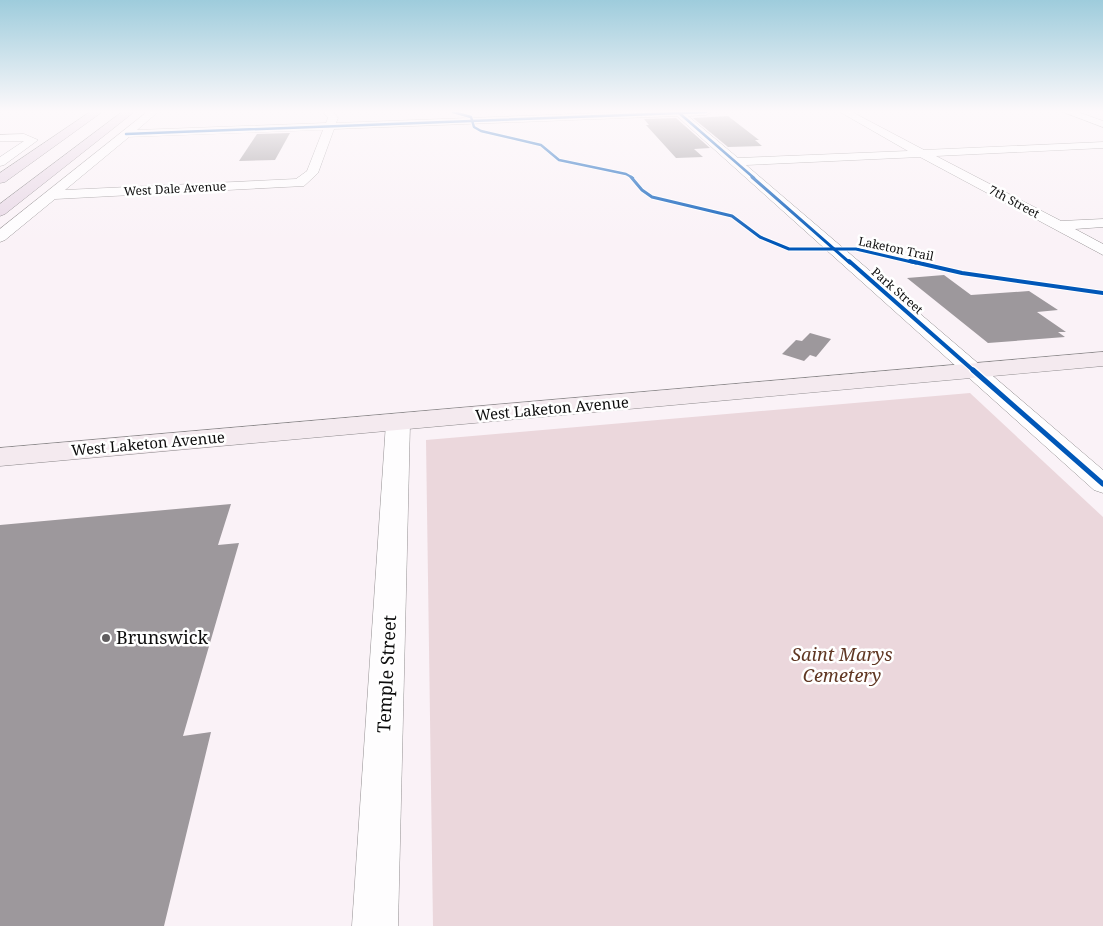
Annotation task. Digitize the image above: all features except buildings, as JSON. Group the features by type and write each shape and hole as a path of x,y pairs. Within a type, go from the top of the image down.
{"highway":[{"path":"0,179 34,155"},
{"path":"0,211 72,155"}],"main road":[{"name":"West Laketon Avenue","path":"0,457 1103,359"}],"street":[{"path":"0,237 100,155"},
{"name":"West Dale Avenue","path":"51,195 299,183 312,173 319,155"},
{"name":"Park Street","path":"727,155 1103,484"},
{"path":"735,162 894,155"},
{"name":"7th Street","path":"925,155 1103,250"},
{"path":"1057,226 1103,223"},
{"name":"Temple Street","path":"375,926 398,423"}],"green space":[{"name":"Saint Marys Cemetery","path":"970,393 1103,517 1103,926 433,926 426,440"}],"cycle path":[{"name":"Laketon Trail","path":"553,155 559,160 626,174 633,178 642,190 652,197 732,216 760,237 789,249 856,249 962,273 1103,293"},
{"path":"727,155 1103,484"}],"place":[{"name":"Brunswick","path":"106,638"}]}
